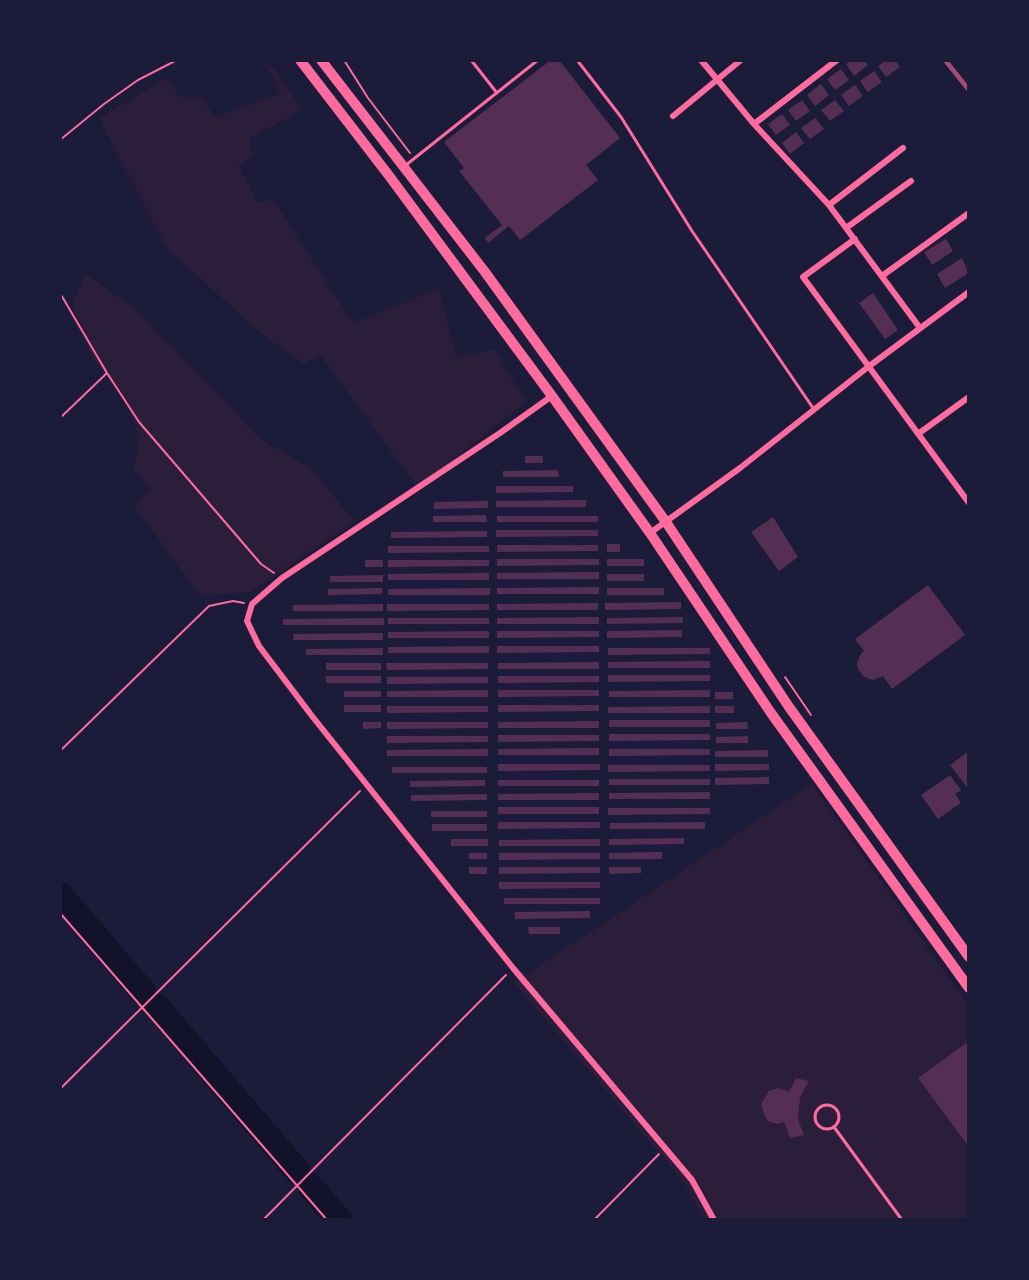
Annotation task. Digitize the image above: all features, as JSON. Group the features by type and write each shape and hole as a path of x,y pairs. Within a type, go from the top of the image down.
{"highway":[{"path":"300,60 390,177 552,396 650,533 771,713 969,988"},
{"path":"321,60 484,272 666,522 789,707 969,957"}],"street":[{"path":"700,60 754,124 830,205 920,328"},
{"path":"673,116 741,60"},
{"path":"754,124 837,60"},
{"path":"830,205 903,148"},
{"path":"846,228 911,181"},
{"path":"882,276 969,213"},
{"path":"855,239 803,278 968,501"},
{"path":"650,533 740,468 868,367 969,292"},
{"path":"552,396 500,434 282,578 252,604 248,621 259,646 367,785 513,968 692,1180 714,1220"},
{"path":"918,434 969,397"}],"lane":[{"path":"471,60 497,93"},
{"path":"390,177 538,60"},
{"path":"577,60 621,117 698,240 814,411"},
{"path":"826,1105 837,1110 838,1121 834,1127 826,1130 818,1126 815,1115 819,1108 826,1105"},
{"path":"834,1127 902,1220"}],"path":[{"path":"60,140 138,80 177,60"},
{"path":"60,293 139,422 253,556 282,578"},
{"path":"60,418 107,373"},
{"path":"60,751 209,606 233,601 252,604"},
{"path":"60,1089 367,785"},
{"path":"60,913 327,1220"},
{"path":"263,1220 513,968"},
{"path":"594,1220 665,1148"}],"shaded area":[{"path":"265,63 275,69 302,110 249,139 253,155 239,166 258,203 273,199 353,323 439,288 456,357 495,349 526,402 418,488 320,355 304,364 258,331 166,247 99,118 168,78 179,97 202,97 215,117 281,93"},
{"path":"86,274 134,308 261,439 312,469 354,521 251,592 200,596 134,506 151,489 133,469 140,439 124,397 93,360 72,303"},
{"path":"812,784 969,1006 969,1220 704,1220 684,1182 514,983"}],"building":[{"path":"551,60 559,60 620,138 586,165 598,180 520,240 509,226 488,243 485,238 502,225 459,171 464,168 444,142"},
{"path":"852,60 864,60 868,65 854,76 846,64"},
{"path":"886,60 895,60 900,67 886,77 878,66"},
{"path":"841,69 849,80 835,90 827,79"},
{"path":"874,71 882,82 868,92 860,81"},
{"path":"821,84 829,95 815,106 807,95"},
{"path":"855,85 863,96 849,106 841,95"},
{"path":"802,100 810,111 796,121 788,110"},
{"path":"835,100 844,111 830,121 821,110"},
{"path":"782,114 790,125 776,135 768,124"},
{"path":"815,118 824,129 810,139 801,128"},
{"path":"796,132 804,143 790,154 782,143"},
{"path":"946,239 953,251 932,265 924,252"},
{"path":"962,258 969,273 945,288 937,274"},
{"path":"873,293 898,330 885,339 859,303"},
{"path":"525,456 543,456 543,463 525,463"},
{"path":"558,470 559,477 503,477 503,471"},
{"path":"496,486 573,486 573,492 496,493"},
{"path":"586,500 586,507 496,507 496,501"},
{"path":"488,501 488,508 434,509 434,502"},
{"path":"486,515 487,522 433,522 433,516"},
{"path":"497,516 598,516 598,522 497,522"},
{"path":"773,517 798,557 779,571 751,532"},
{"path":"496,530 598,530 598,536 496,537"},
{"path":"487,531 487,537 391,538 391,532"},
{"path":"607,544 620,544 620,552 607,552"},
{"path":"497,545 598,545 598,551 497,552"},
{"path":"388,546 489,546 489,552 388,553"},
{"path":"497,559 599,559 599,565 497,566"},
{"path":"607,559 644,559 644,566 607,566"},
{"path":"365,560 383,560 383,567 365,567"},
{"path":"388,560 489,560 489,566 388,567"},
{"path":"599,572 599,579 497,579 497,573"},
{"path":"489,573 489,580 388,580 388,574"},
{"path":"607,574 644,574 644,581 607,581"},
{"path":"383,575 383,582 330,582 330,576"},
{"path":"928,585 965,635 892,689 883,676 873,680 864,677 857,664 864,651 855,639"},
{"path":"599,587 599,594 497,594 497,588"},
{"path":"382,588 382,594 328,595 328,589"},
{"path":"490,588 490,595 388,595 388,589"},
{"path":"607,588 664,588 664,595 607,595"},
{"path":"681,602 681,609 605,610 605,603"},
{"path":"598,603 598,610 497,610 497,604"},
{"path":"383,604 383,611 293,611 293,605"},
{"path":"387,604 489,604 489,610 387,611"},
{"path":"599,617 599,624 497,624 497,618"},
{"path":"683,617 683,623 607,624 607,618"},
{"path":"384,618 384,625 283,625 283,619"},
{"path":"388,618 489,618 489,624 388,624"},
{"path":"682,630 682,637 607,638 607,631"},
{"path":"489,631 489,638 388,638 388,632"},
{"path":"497,631 599,631 599,637 497,638"},
{"path":"383,633 383,640 293,640 293,634"},
{"path":"489,646 489,653 388,653 388,647"},
{"path":"497,646 599,646 599,652 497,653"},
{"path":"383,648 383,655 306,655 306,649"},
{"path":"608,648 710,648 710,654 608,655"},
{"path":"710,661 710,668 608,668 608,662"},
{"path":"599,662 599,669 498,669 498,663"},
{"path":"326,663 381,663 381,670 326,670"},
{"path":"386,663 488,663 488,669 387,670"},
{"path":"608,675 710,675 710,681 608,682"},
{"path":"326,676 381,676 381,683 326,683"},
{"path":"498,676 599,676 599,682 498,683"},
{"path":"387,677 488,677 488,683 387,684"},
{"path":"488,690 488,697 387,697 387,691"},
{"path":"498,690 599,690 599,696 498,697"},
{"path":"710,690 710,697 609,697 609,691"},
{"path":"344,691 381,691 381,697 344,697"},
{"path":"715,692 733,692 733,699 715,699"},
{"path":"344,705 381,705 381,712 344,712"},
{"path":"498,705 599,705 599,711 498,712"},
{"path":"387,706 488,706 488,712 387,713"},
{"path":"710,706 710,713 608,713 608,707"},
{"path":"715,706 734,706 734,713 715,713"},
{"path":"609,720 710,720 710,727 609,727"},
{"path":"599,721 599,728 498,728 498,722"},
{"path":"363,722 381,722 381,728 363,729"},
{"path":"387,722 488,722 488,728 387,729"},
{"path":"747,722 748,729 716,729 716,723"},
{"path":"609,734 710,734 710,740 609,741"},
{"path":"498,735 599,735 599,741 498,742"},
{"path":"387,736 488,736 488,742 387,743"},
{"path":"748,736 748,743 716,743 716,737"},
{"path":"599,748 599,755 498,755 498,749"},
{"path":"488,749 488,756 387,756 387,750"},
{"path":"609,749 710,749 710,755 609,756"},
{"path":"768,750 768,757 715,757 715,751"},
{"path":"969,751 969,790 950,765"},
{"path":"498,764 600,764 600,770 498,771"},
{"path":"715,764 769,764 769,770 715,771"},
{"path":"608,765 710,765 710,771 608,772"},
{"path":"392,767 487,767 487,773 392,773"},
{"path":"950,775 961,790 955,794 961,803 938,819 921,795"},
{"path":"769,777 769,784 715,785 715,778"},
{"path":"609,779 710,779 710,785 609,785"},
{"path":"485,780 485,786 410,787 410,781"},
{"path":"498,780 599,780 599,786 498,786"},
{"path":"710,792 710,799 609,799 609,793"},
{"path":"599,793 599,800 498,800 498,794"},
{"path":"487,794 487,800 411,801 411,795"},
{"path":"498,807 599,807 599,814 498,814"},
{"path":"608,808 710,808 710,814 608,815"},
{"path":"431,811 487,811 487,817 431,817"},
{"path":"498,822 600,822 600,828 498,829"},
{"path":"705,822 705,829 610,829 610,823"},
{"path":"432,824 487,824 487,831 432,831"},
{"path":"684,838 684,844 609,845 609,839"},
{"path":"451,839 488,839 488,846 451,846"},
{"path":"600,839 600,846 499,846 499,840"},
{"path":"662,852 662,859 609,859 609,853"},
{"path":"469,853 487,853 487,859 469,859"},
{"path":"499,853 600,853 600,859 499,860"},
{"path":"469,867 487,867 487,874 469,874"},
{"path":"499,867 600,867 600,873 499,874"},
{"path":"609,867 641,867 641,873 609,874"},
{"path":"499,882 600,882 600,888 499,889"},
{"path":"504,898 600,898 600,904 504,904"},
{"path":"590,911 590,918 515,919 515,912"},
{"path":"528,927 560,927 560,934 529,934"},
{"path":"969,1041 969,1147 918,1078"},
{"path":"796,1078 809,1081 800,1097 798,1120 804,1135 790,1138 784,1122 777,1124 768,1121 761,1104 769,1091 778,1088 789,1092"}],"waterway":[{"path":"60,895 143,992"},
{"path":"157,1007 297,1171"},
{"path":"310,1186 339,1220"}],"railway":[{"path":"945,60 969,90"}]}
